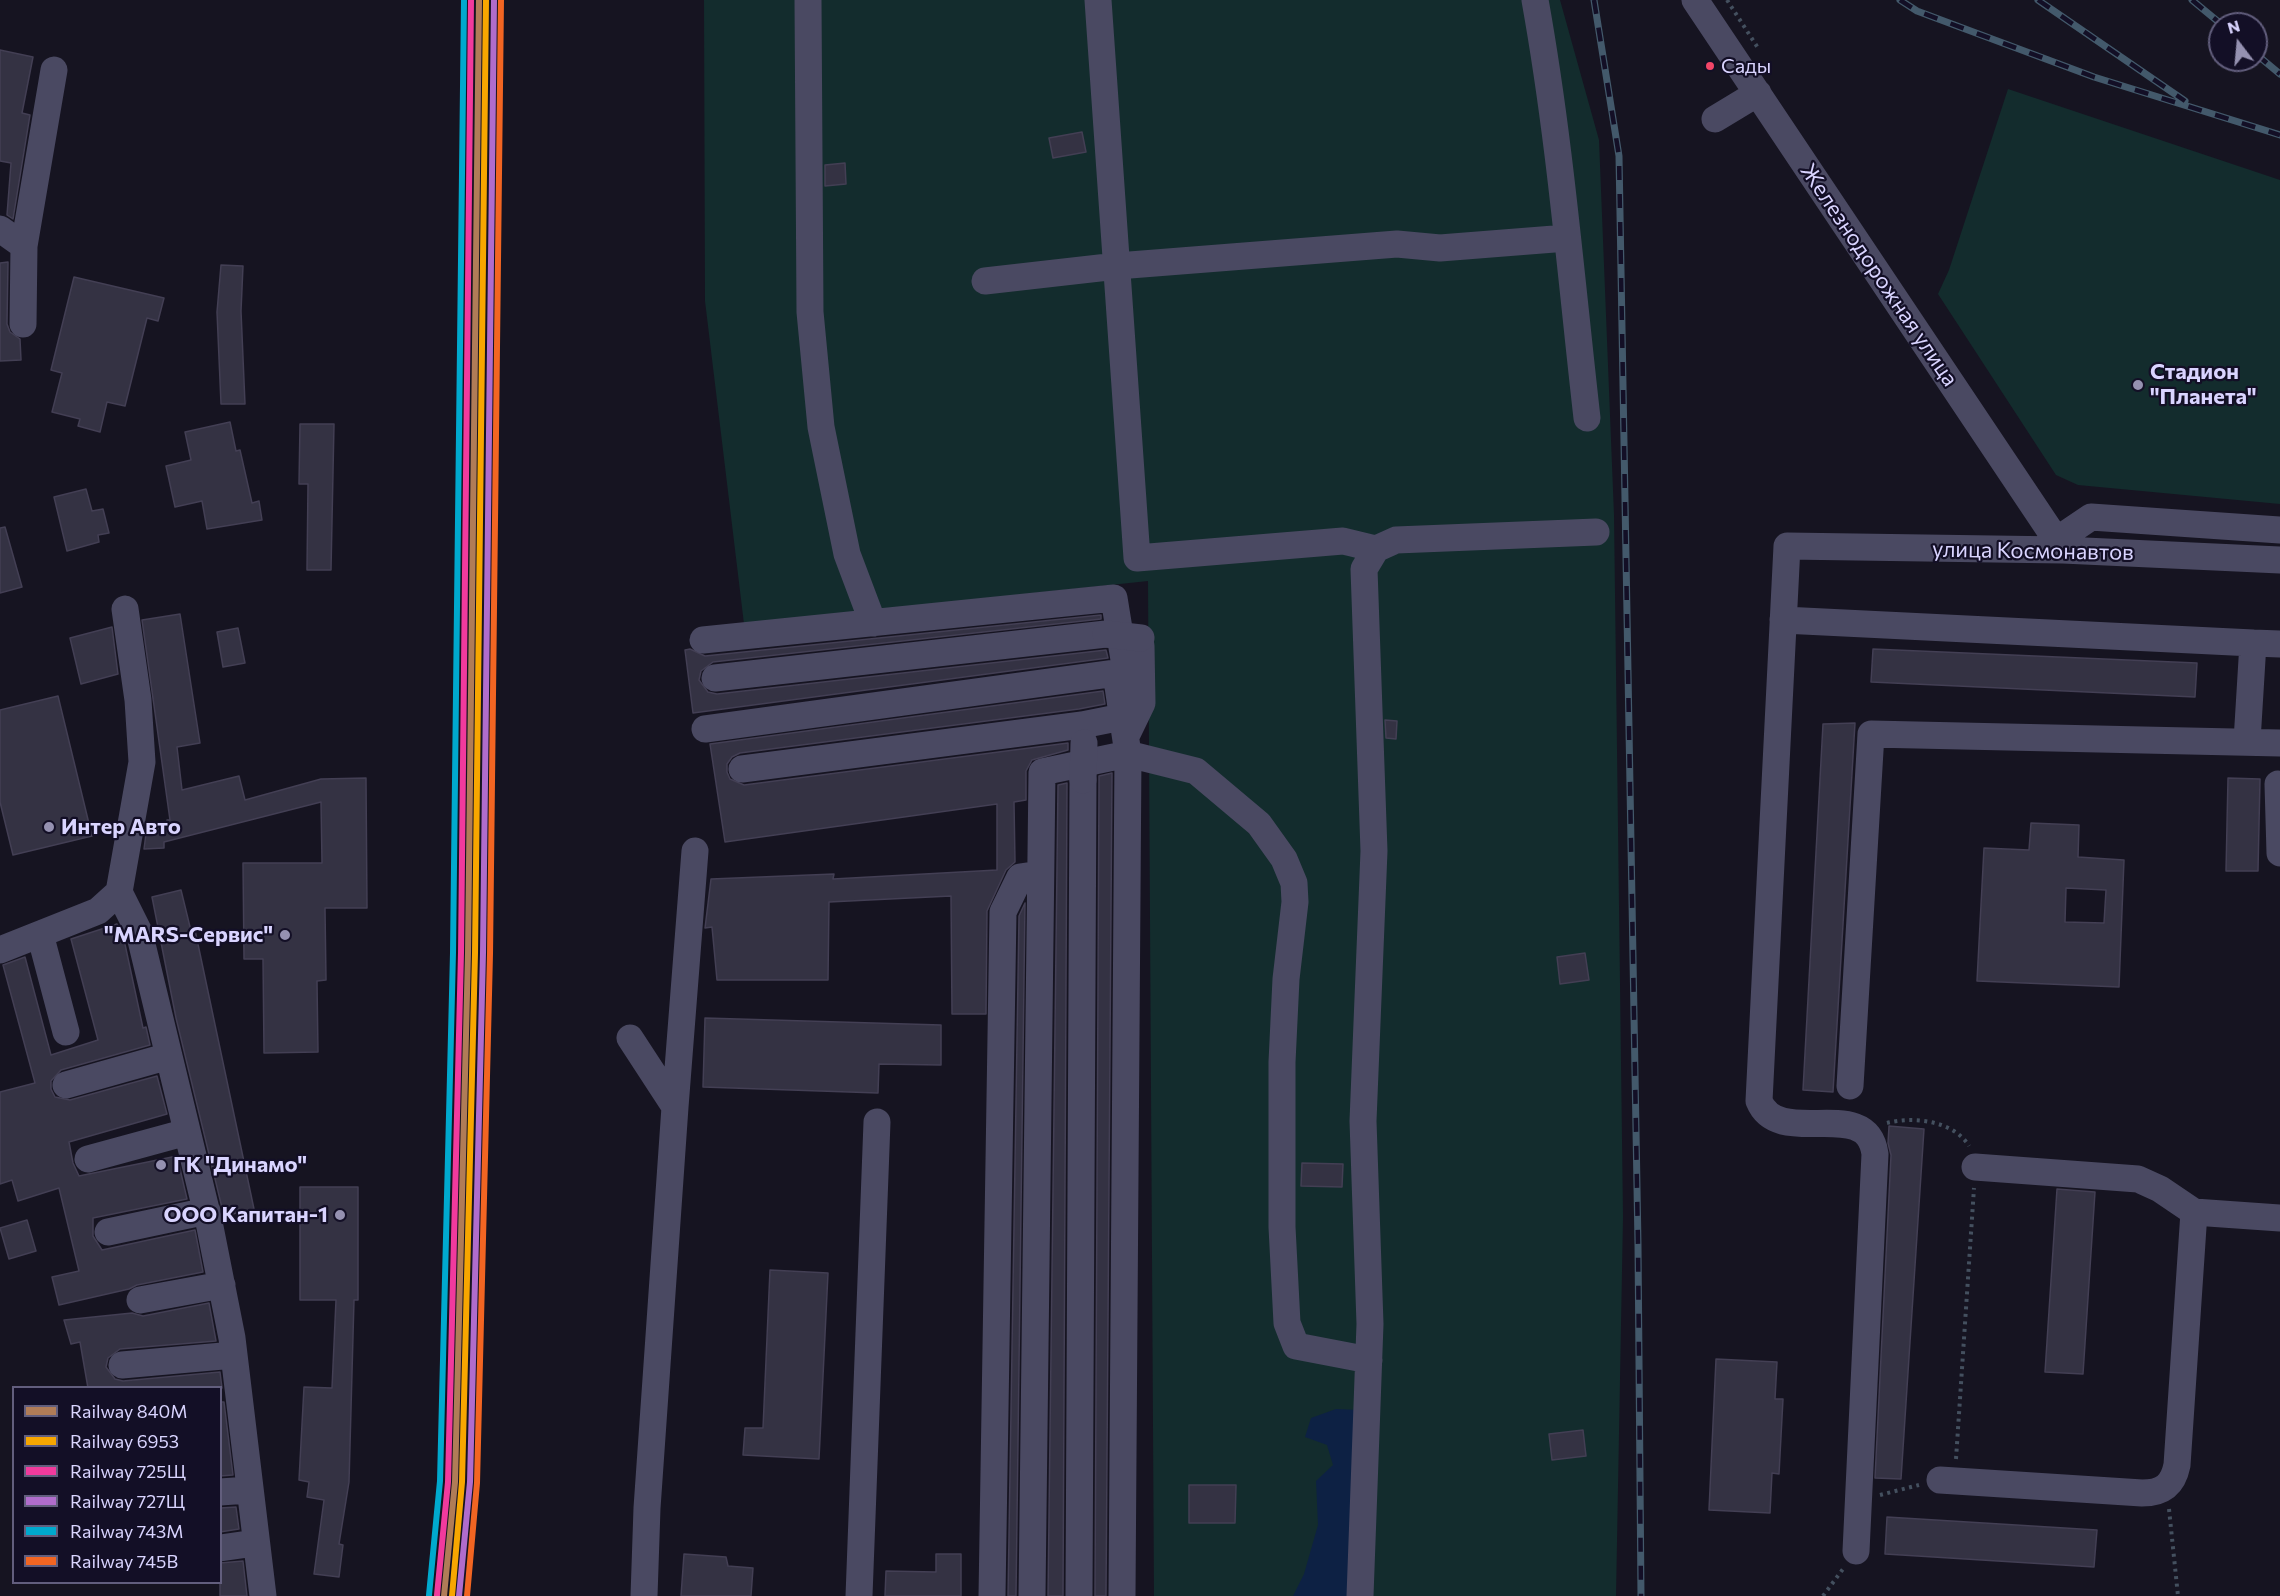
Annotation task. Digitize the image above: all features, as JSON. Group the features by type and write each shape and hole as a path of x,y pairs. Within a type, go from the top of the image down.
{"street":[{"path":"808,0 810,312 821,427 846,554 873,622"},
{"path":"1098,0 1137,558 1343,541 1376,549"},
{"path":"1536,0 1562,174 1587,418"},
{"name":"Железнодорожная улица","path":"1695,0 2060,545"},
{"path":"23,324 24,246 54,70"},
{"path":"1715,119 1758,93"},
{"path":"0,229 24,246"},
{"path":"985,281 1117,266 1397,244 1440,248 1567,238"},
{"path":"2060,545 2091,517 2280,530"},
{"path":"1360,1596 1369,1360 1363,1121 1374,851 1364,569 1376,549 1396,540 1596,532"},
{"name":"улица Космонавтов","path":"1783,620 1787,546 2060,545 2280,560"},
{"path":"704,640 1114,598 1126,672 705,729"},
{"path":"0,951 99,911 119,892 142,762 138,700 125,609"},
{"path":"1856,1551 1874,1142 1869,1134 1854,1125 1775,1120 1763,1109 1759,1101 1783,620 2280,644"},
{"path":"715,678 1106,634 1141,638 1142,703 1126,735 1042,772 1032,1596"},
{"path":"2247,741 2253,643"},
{"path":"1116,673 1126,735 1122,1596"},
{"path":"742,769 1083,734 1126,735 1196,771 1259,824 1284,859 1294,883 1295,902 1286,979 1282,1062 1282,1227 1287,1323 1296,1346 1369,1360"},
{"path":"1079,1596 1083,734"},
{"path":"1850,1086 1871,734 2280,742"},
{"path":"2278,784 2280,853"},
{"path":"644,1596 648,1496 694,851"},
{"path":"992,1596 1003,912 1020,877 1040,874"},
{"path":"119,892 139,932 207,1211 234,1355 231,1422 249,1490 263,1596"},
{"path":"40,934 66,1032"},
{"path":"630,1038 675,1107"},
{"path":"66,1085 169,1056"},
{"path":"859,1596 877,1122"},
{"path":"88,1159 188,1132"},
{"path":"1975,1167 2138,1179 2160,1189 2194,1212 2280,1218"},
{"path":"108,1232 207,1211"},
{"path":"1947,1480 2142,1493 2156,1493 2167,1487 2174,1478 2177,1465 2194,1212"},
{"path":"140,1300 222,1286"},
{"path":"122,1365 234,1355"},
{"path":"222,1492 249,1490"},
{"path":"222,1548 255,1543"}],"path":[{"path":"1859,1501 1947,1480 1975,1167 1971,1149 1965,1139 1954,1129 1942,1124 1899,1121 1884,1124 1869,1134"},
{"path":"2167,1487 2178,1596"},
{"path":"1823,1596 1856,1551"}],"green space":[{"path":"704,0 1560,0 1599,140 1614,515 1623,1217 1616,1596 1154,1596 1148,581 744,624 705,301"},
{"name":"Стадион \"Планета\"","path":"2008,89 2280,180 2280,504 2078,485 2056,475 1938,294 1949,270"}],"water":[{"path":"1336,1409 1360,1410 1349,1596 1293,1596 1304,1574 1318,1525 1316,1481 1333,1465 1327,1445 1305,1437 1311,1418"}],"building":[{"path":"0,50 33,57 22,113 30,115 13,219 7,215 11,163 0,161"},
{"path":"1082,132 1086,152 1053,158 1049,138"},
{"path":"845,163 846,184 825,186 825,165"},
{"path":"8,262 7,324 10,332 20,339 21,360 0,361 0,263"},
{"path":"221,265 243,266 241,311 245,404 221,404 217,312"},
{"path":"74,277 164,298 158,321 147,318 125,406 107,402 100,432 78,426 80,419 52,412 62,373 51,370"},
{"path":"230,422 236,451 240,450 252,503 259,501 262,520 207,529 202,501 175,507 166,466 191,460 185,432"},
{"path":"300,424 334,424 331,570 307,570 308,484 299,484"},
{"path":"86,489 92,511 103,509 109,533 98,535 99,542 67,551 54,497"},
{"path":"5,527 22,587 0,593 0,528"},
{"path":"180,614 200,743 177,747 182,790 239,776 245,800 321,779 366,778 367,908 325,908 326,980 317,981 318,1052 264,1053 263,959 244,959 243,863 322,863 321,802 164,842 164,848 144,849 147,826 167,826 167,820 170,820 142,620"},
{"path":"1101,615 1101,619 713,662 701,671 699,680 708,692 717,694 1106,650 1108,658 693,713 685,650 690,649 705,656"},
{"path":"112,627 118,674 81,684 70,638"},
{"path":"238,628 245,663 223,667 217,632"},
{"path":"1873,649 2197,663 2195,697 1871,682"},
{"path":"1103,691 1105,704 740,753 732,757 727,764 730,779 744,785 1068,743 1068,750 1032,760 1026,771 1026,800 1014,802 1015,862 1006,870 987,911 986,1014 952,1014 951,896 829,902 828,980 717,980 712,927 705,928 711,879 834,874 833,879 997,870 997,804 725,842 710,744"},
{"path":"58,696 92,836 13,855 0,802 0,710"},
{"path":"1385,720 1397,721 1396,739 1386,738"},
{"path":"1855,723 1833,1092 1803,1090 1823,724"},
{"path":"1112,773 1106,1596 1095,1596 1099,776"},
{"path":"2228,778 2260,779 2258,871 2226,871"},
{"path":"1067,783 1063,1596 1048,1596 1058,785"},
{"path":"2031,823 2079,825 2078,857 2124,860 2119,987 1977,981 1984,848 2029,850","holes":["2066,888 2106,890 2104,923 2065,922"]},
{"path":"181,890 191,931 195,930 254,1209 224,1216 176,1018 152,897"},
{"path":"1025,903 1016,1596 1008,1596 1019,916"},
{"name":"ГК \"Динамо\"","path":"117,924 123,935 143,1028 146,1027 150,1045 61,1070 51,1081 51,1089 55,1097 70,1100 157,1076 167,1114 69,1142 73,1163 79,1176 177,1156 187,1199 93,1218 93,1236 102,1250 195,1230 203,1272 137,1285 129,1289 59,1305 52,1277 79,1271 59,1188 18,1201 12,1180 0,1184 0,1092 35,1083 3,965 25,957 51,1055 98,1040 71,939"},
{"path":"1585,953 1589,980 1560,984 1557,957"},
{"path":"705,1018 941,1025 941,1065 879,1064 878,1093 703,1087"},
{"path":"1889,1126 1924,1129 1901,1479 1875,1478 1891,1155 1888,1143"},
{"path":"1302,1163 1343,1164 1342,1187 1301,1186"},
{"path":"300,1187 358,1187 358,1300 354,1300 349,1482 339,1544 343,1545 339,1577 314,1574 324,1500 307,1497 309,1482 299,1480 304,1387 332,1388 336,1300 300,1300"},
{"path":"2057,1189 2095,1192 2083,1374 2045,1372"},
{"path":"27,1220 36,1251 9,1259 0,1228"},
{"path":"770,1270 828,1273 819,1459 743,1455 745,1428 763,1428"},
{"path":"209,1303 216,1341 120,1349 108,1358 106,1367 115,1379 123,1381 220,1372 222,1386 88,1386 80,1342 71,1344 64,1320 132,1313 143,1316"},
{"path":"1716,1359 1777,1362 1775,1399 1783,1399 1779,1474 1772,1473 1770,1513 1709,1510"},
{"path":"222,1402 224,1402 233,1475 222,1476"},
{"path":"1583,1430 1586,1456 1552,1460 1549,1434"},
{"path":"1189,1485 1236,1485 1235,1523 1189,1523"},
{"path":"236,1507 239,1529 222,1532 222,1508"},
{"path":"1887,1517 2097,1530 2094,1567 1885,1554"},
{"path":"684,1554 726,1557 728,1566 753,1568 751,1596 681,1596"},
{"path":"936,1554 961,1554 961,1596 885,1596 886,1571 936,1572"},
{"path":"243,1561 247,1596 220,1596 222,1563"}],"railway":[{"path":"1594,0 1619,156 1638,1244 1641,1596"},
{"path":"1900,0 1917,11 2094,77 2280,135"},
{"path":"2038,0 2185,101"},
{"path":"2192,0 2208,13"},
{"path":"2268,64 2280,74"}],"rail line":[{"name":"743М","path":"429,1595 440,1481 453,953 464,0"},
{"name":"725Щ","path":"437,1595 448,1482 461,953 471,0"},
{"name":"840М","path":"444,1596 455,1482 468,953 479,0"},
{"name":"6953","path":"452,1596 462,1482 475,953 486,0"},
{"name":"727Щ","path":"459,1596 470,1482 483,953 494,0"},
{"name":"745В","path":"467,1596 477,1483 490,954 501,0"}],"place":[{"name":"Сады","path":"1710,66"},
{"name":"Стадион \"Планета\"","path":"2138,385"},
{"name":"Интер Авто","path":"49,827"},
{"name":"\"MARS-Сервис\"","path":"285,935"},
{"name":"ГК \"Динамо\"","path":"161,1165"},
{"name":"ООО Капитан-1","path":"340,1215"}]}
